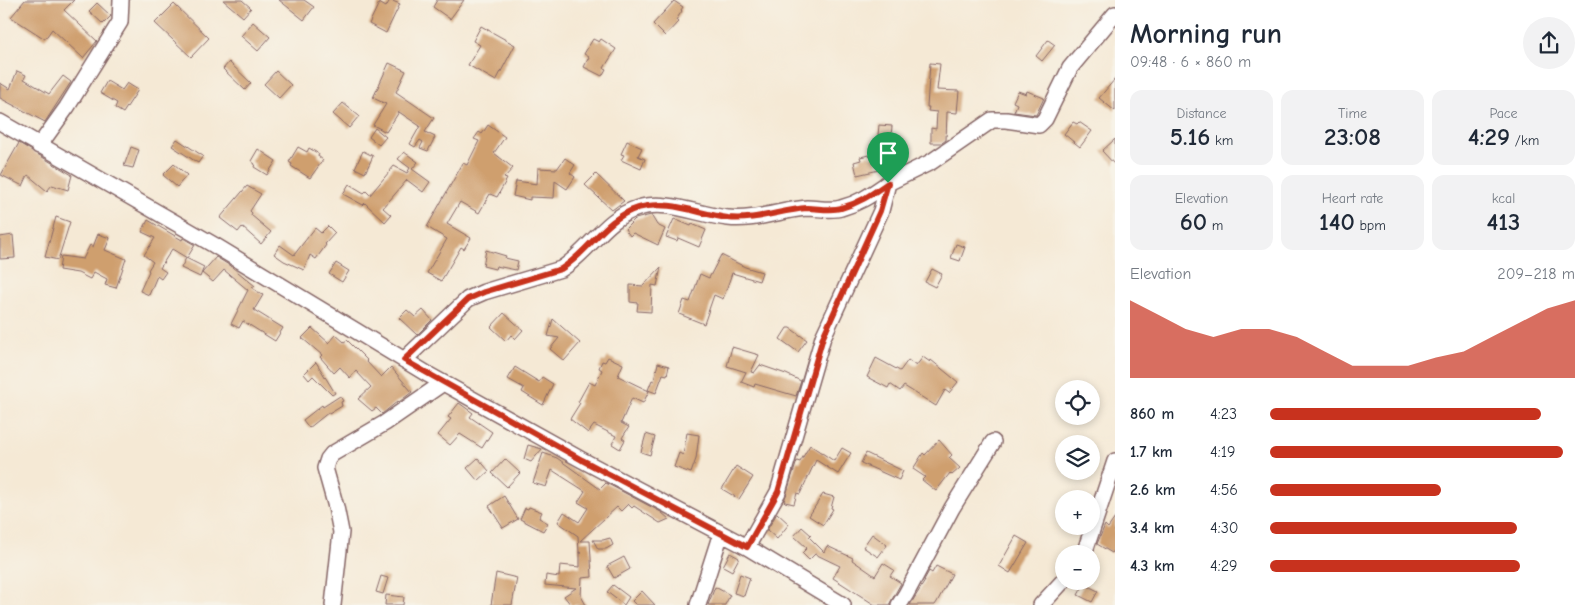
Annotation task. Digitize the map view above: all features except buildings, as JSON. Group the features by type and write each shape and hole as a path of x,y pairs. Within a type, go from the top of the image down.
{"street":[{"path":"40,146 120,22 121,0"},
{"path":"404,360 468,299 484,292 561,269 572,262 614,220 630,210 652,206 682,208 726,218 741,219 808,208 839,209 863,201 888,183 931,162 992,120 1039,125 1045,119 1070,68 1115,14"},
{"path":"0,122 214,245 404,360 582,460 747,547 844,605"},
{"path":"747,547 778,492 823,337 880,211 888,183"},
{"path":"333,605 341,532 325,468 328,459 332,454 385,423 444,382"},
{"path":"899,605 952,508 993,442"},
{"path":"1087,545 1115,461"},
{"path":"698,605 720,533"},
{"path":"1042,605 1055,590"}],"route":[{"path":"888,183 880,211 823,337 778,492 747,547 582,460 404,360 468,299 484,292 561,269 572,262 614,220 630,210 652,206 682,208 726,218 741,219 808,208 839,209 863,201 888,183"}]}
